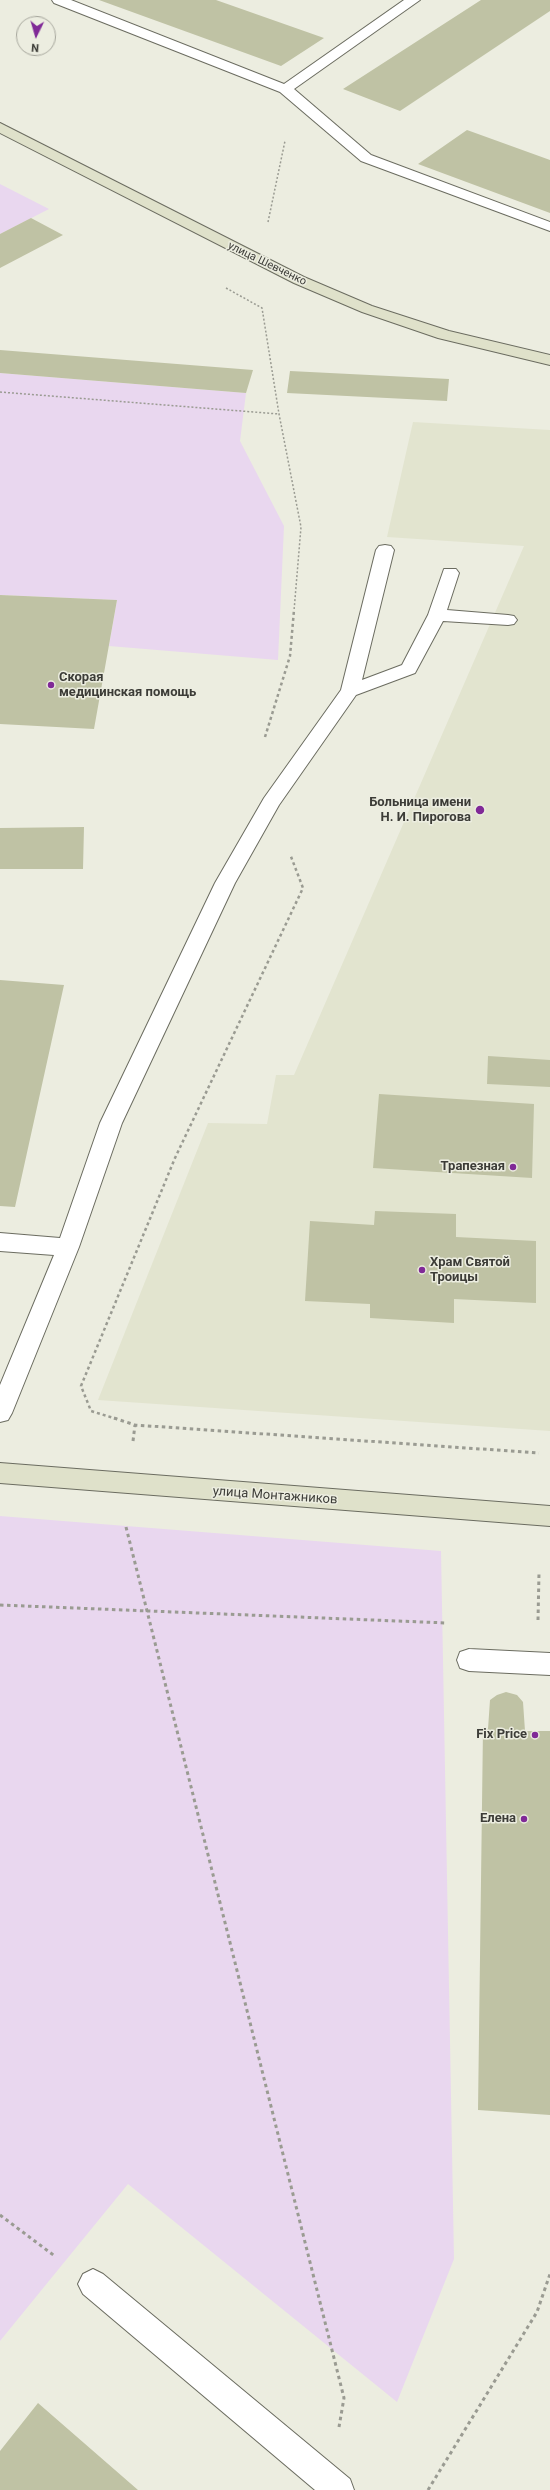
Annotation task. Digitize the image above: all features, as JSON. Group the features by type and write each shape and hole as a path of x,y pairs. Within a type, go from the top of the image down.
{"main road":[{"name":"улица Шевченко","path":"0,127 231,246 299,280 366,310 444,336 550,360"},
{"name":"улица Монтажников","path":"0,1473 550,1516"}],"lane":[{"path":"58,0 285,89 366,158 550,227"},
{"path":"285,89 413,0"},
{"path":"0,1413 68,1247 111,1123 225,883 271,802 350,691 385,550"},
{"path":"350,691 409,669 438,615 450,573"},
{"path":"438,615 508,620"},
{"path":"0,1242 68,1247"},
{"path":"469,1660 550,1664"},
{"path":"93,2284 332,2488"}],"path":[{"path":"231,246 267,225 292,109 298,100"},
{"path":"0,392 279,414"},
{"path":"135,1425 124,1519 344,2398 332,2488"},
{"path":"537,1626 539,1573"},
{"path":"0,1605 450,1623"},
{"path":"0,2215 93,2284"},
{"path":"428,2490 537,2312 550,2274"}],"shaded area":[{"path":"0,184 49,209 0,234"},
{"path":"0,373 246,393 240,441 284,526 278,660 109,646 117,600 0,595"},
{"name":"Больница имени Н. И. Пирогова","path":"413,422 550,430 550,1431 98,1400 208,1123 267,1124 276,1075 294,1075 524,546 387,537"},
{"path":"0,1516 441,1551 454,2259 397,2402 128,2184 0,2341"}],"building":[{"path":"99,0 216,0 324,38 281,66"},
{"path":"481,0 550,0 550,11 400,111 343,89"},
{"path":"467,130 550,160 550,213 418,164"},
{"path":"31,218 63,235 0,268 0,234"},
{"path":"0,350 253,370 246,393 0,373"},
{"path":"290,371 449,379 447,401 287,393"},
{"name":"Скорая медицинская помощь","path":"0,595 117,600 94,729 0,724"},
{"path":"84,827 83,869 0,869 0,828"},
{"path":"0,980 64,985 15,1207 0,1206"},
{"path":"488,1056 550,1060 550,1087 487,1084"},
{"path":"379,1094 534,1104 532,1178 373,1168"},
{"name":"Храм Святой Троицы","path":"375,1211 456,1214 456,1237 536,1241 536,1303 454,1299 454,1323 370,1318 370,1304 305,1301 310,1221 374,1225"},
{"path":"506,1692 517,1695 523,1702 525,1731 550,1731 550,2115 478,2110 483,1728 488,1729 490,1700 497,1695"},
{"path":"38,2403 138,2490 0,2490 0,2451"}],"place":[{"name":"Скорая медицинская помощь","path":"51,685"},
{"name":"Больница имени Н. И. Пирогова","path":"480,810"},
{"name":"Трапезная","path":"513,1167"},
{"name":"Храм Святой Троицы","path":"422,1270"},
{"name":"Fix Price","path":"535,1735"},
{"name":"Елена","path":"524,1819"}]}
